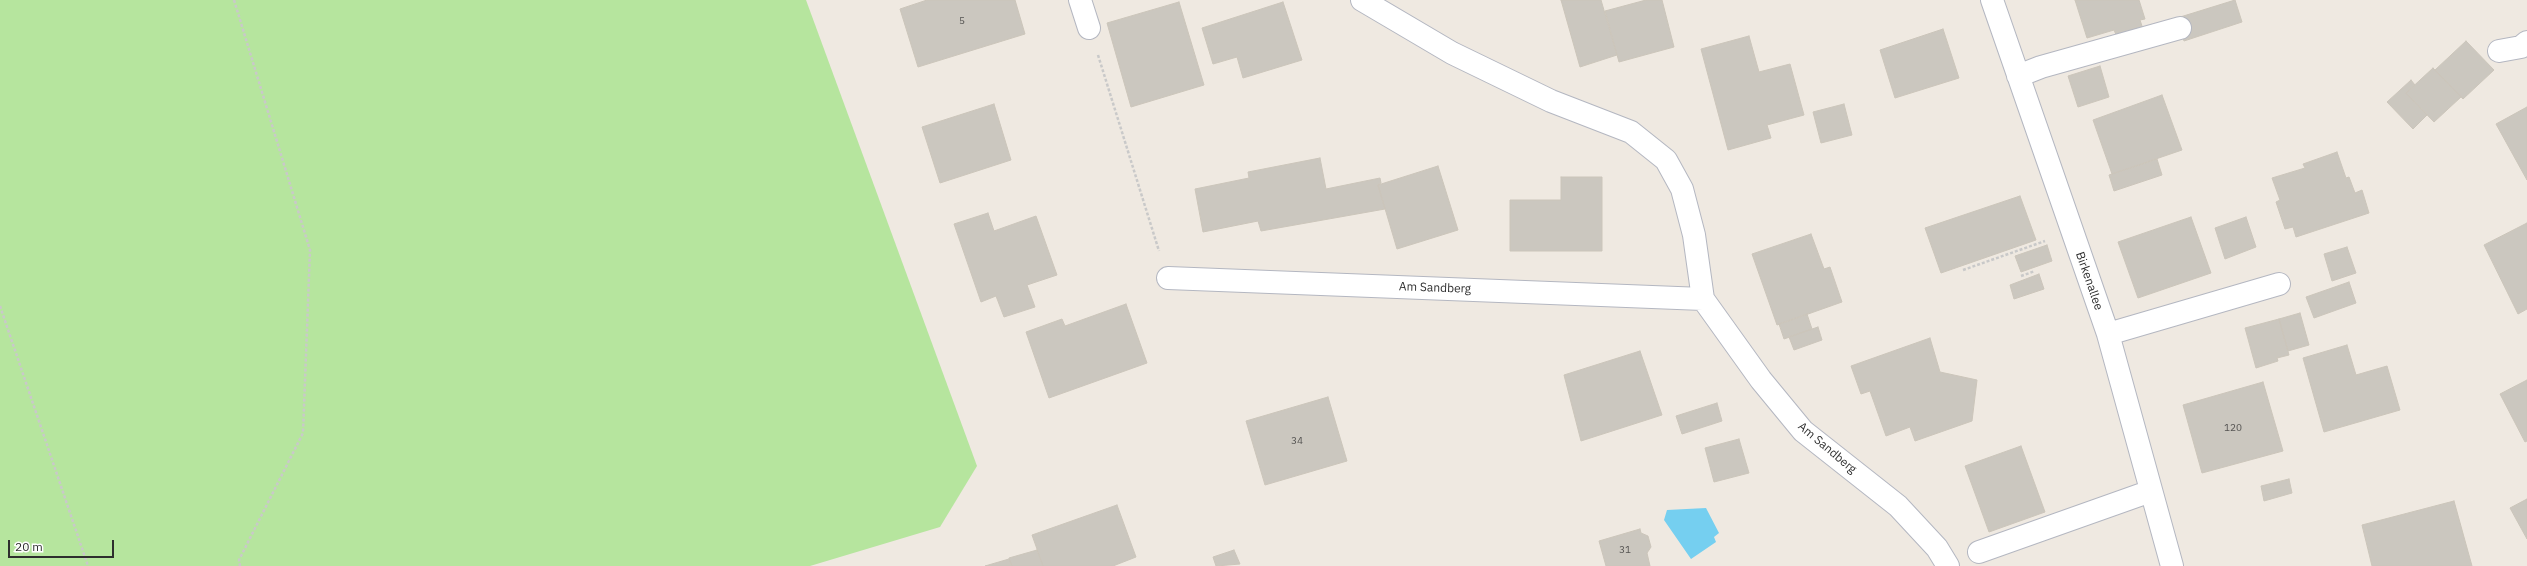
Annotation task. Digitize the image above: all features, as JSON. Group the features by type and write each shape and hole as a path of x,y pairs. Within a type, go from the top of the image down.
{"street":[{"path":"1080,0 1089,28"},
{"name":"Am Sandberg","path":"1362,0 1452,53 1551,101 1631,132 1666,160 1682,189 1694,235 1703,299 1761,380 1804,431 1898,506 1937,548 1948,566"},
{"name":"Birkenallee","path":"1992,0 2108,334 2172,566"},
{"path":"2018,76 2041,67 2180,28"},
{"path":"2500,51 2521,47 2527,42"},
{"name":"Am Sandberg","path":"1168,278 1703,299"},
{"path":"2108,334 2279,284"},
{"path":"1979,552 2151,491"}],"path":[{"path":"234,0 310,250 303,433 239,560 240,566"},
{"path":"1089,28 1168,278"},
{"path":"1963,270 2028,247"},
{"path":"2021,276 2035,271"},
{"path":"0,306 88,566"}],"green space":[{"path":"0,0 806,0 977,466 940,527 810,566 0,566"}],"water":[{"path":"1706,508 1719,533 1714,537 1716,542 1691,559 1664,520 1667,510"}],"building":[{"path":"927,0 1015,0 1025,34 918,67 900,9"},
{"path":"1561,0 1601,0 1617,55 1580,67"},
{"path":"1646,0 1662,0 1674,47 1619,62 1605,11"},
{"path":"2075,0 2139,0 2145,19 2140,20 2143,29 2117,37 2114,30 2087,38"},
{"path":"2235,0 2242,22 2184,41 2177,18"},
{"path":"1179,2 1204,85 1131,107 1107,23"},
{"path":"1283,2 1302,60 1243,78 1237,57 1213,64 1202,28"},
{"path":"1943,29 1959,78 1895,98 1880,50"},
{"path":"1749,36 1759,72 1790,64 1804,115 1767,125 1771,138 1728,150 1701,49"},
{"path":"2466,41 2494,70 2463,99 2435,70"},
{"path":"2100,66 2109,97 2078,107 2068,76"},
{"path":"2433,68 2461,97 2434,122 2406,93"},
{"path":"2411,80 2415,85 2406,93 2427,115 2413,129 2387,102"},
{"path":"2162,95 2182,150 2112,174 2093,120"},
{"path":"994,104 1011,160 940,183 922,127"},
{"path":"1844,104 1852,135 1821,143 1813,112"},
{"path":"2527,107 2527,180 2496,124"},
{"path":"2337,152 2346,178 2349,177 2355,193 2362,190 2369,213 2296,237 2293,227 2285,229 2276,202 2280,200 2272,178 2305,168 2303,164"},
{"path":"1320,158 1326,189 1380,178 1381,183 1378,185 1385,209 1261,231 1258,221 1203,232 1195,189 1249,178 1248,172"},
{"path":"2157,159 2162,175 2114,191 2109,175"},
{"path":"1438,166 1458,230 1397,249 1378,185"},
{"path":"1561,177 1602,177 1602,251 1510,251 1510,200 1561,200"},
{"path":"2020,196 2036,240 1941,273 1925,228"},
{"path":"988,213 994,231 1036,216 1057,275 1027,285 1035,307 1004,317 996,296 981,302 954,224"},
{"path":"2191,217 2211,273 2138,298 2118,242"},
{"path":"2246,217 2256,247 2225,259 2215,228"},
{"path":"2527,223 2527,309 2518,314 2484,245"},
{"path":"1811,234 1824,269 1830,267 1842,302 1777,325 1752,254"},
{"path":"2047,245 2052,261 2021,272 2015,256"},
{"path":"2347,247 2356,273 2332,281 2324,254"},
{"path":"2039,274 2044,289 2014,299 2010,285"},
{"path":"2349,282 2356,303 2314,318 2306,297"},
{"path":"1126,304 1147,363 1049,398 1026,332 1062,319 1065,326"},
{"path":"2300,313 2309,345 2288,351 2279,319"},
{"path":"1807,314 1812,329 1784,339 1779,324"},
{"path":"2279,319 2289,355 2277,358 2278,361 2256,368 2245,328"},
{"path":"1818,327 1822,340 1794,350 1789,337"},
{"path":"1930,338 1940,372 1977,380 1972,421 1915,441 1910,427 1886,436 1870,391 1861,394 1851,366"},
{"path":"2347,345 2356,375 2387,366 2400,410 2324,432 2303,358"},
{"path":"1640,351 1662,415 1581,441 1564,375"},
{"path":"2527,380 2527,441 2525,442 2500,394"},
{"path":"2263,382 2283,451 2202,473 2183,405"},
{"path":"1328,397 1347,461 1265,485 1246,421"},
{"path":"1717,403 1722,421 1682,434 1676,416"},
{"path":"1739,439 1749,473 1714,482 1705,448"},
{"path":"2021,446 2045,512 1989,532 1965,466"},
{"path":"2289,479 2292,493 2264,501 2261,486"},
{"path":"2527,499 2527,539 2510,508"},
{"path":"2454,501 2472,566 2372,566 2362,525"},
{"path":"1117,505 1136,557 1113,566 1043,566 1032,535"},
{"path":"1640,529 1641,533 1648,536 1651,547 1647,553 1650,566 1606,566 1599,541"},
{"path":"1037,550 1043,566 1012,566 1009,558"},
{"path":"1234,550 1240,564 1216,566 1213,557"},
{"path":"1009,559 1012,566 985,566"}]}
